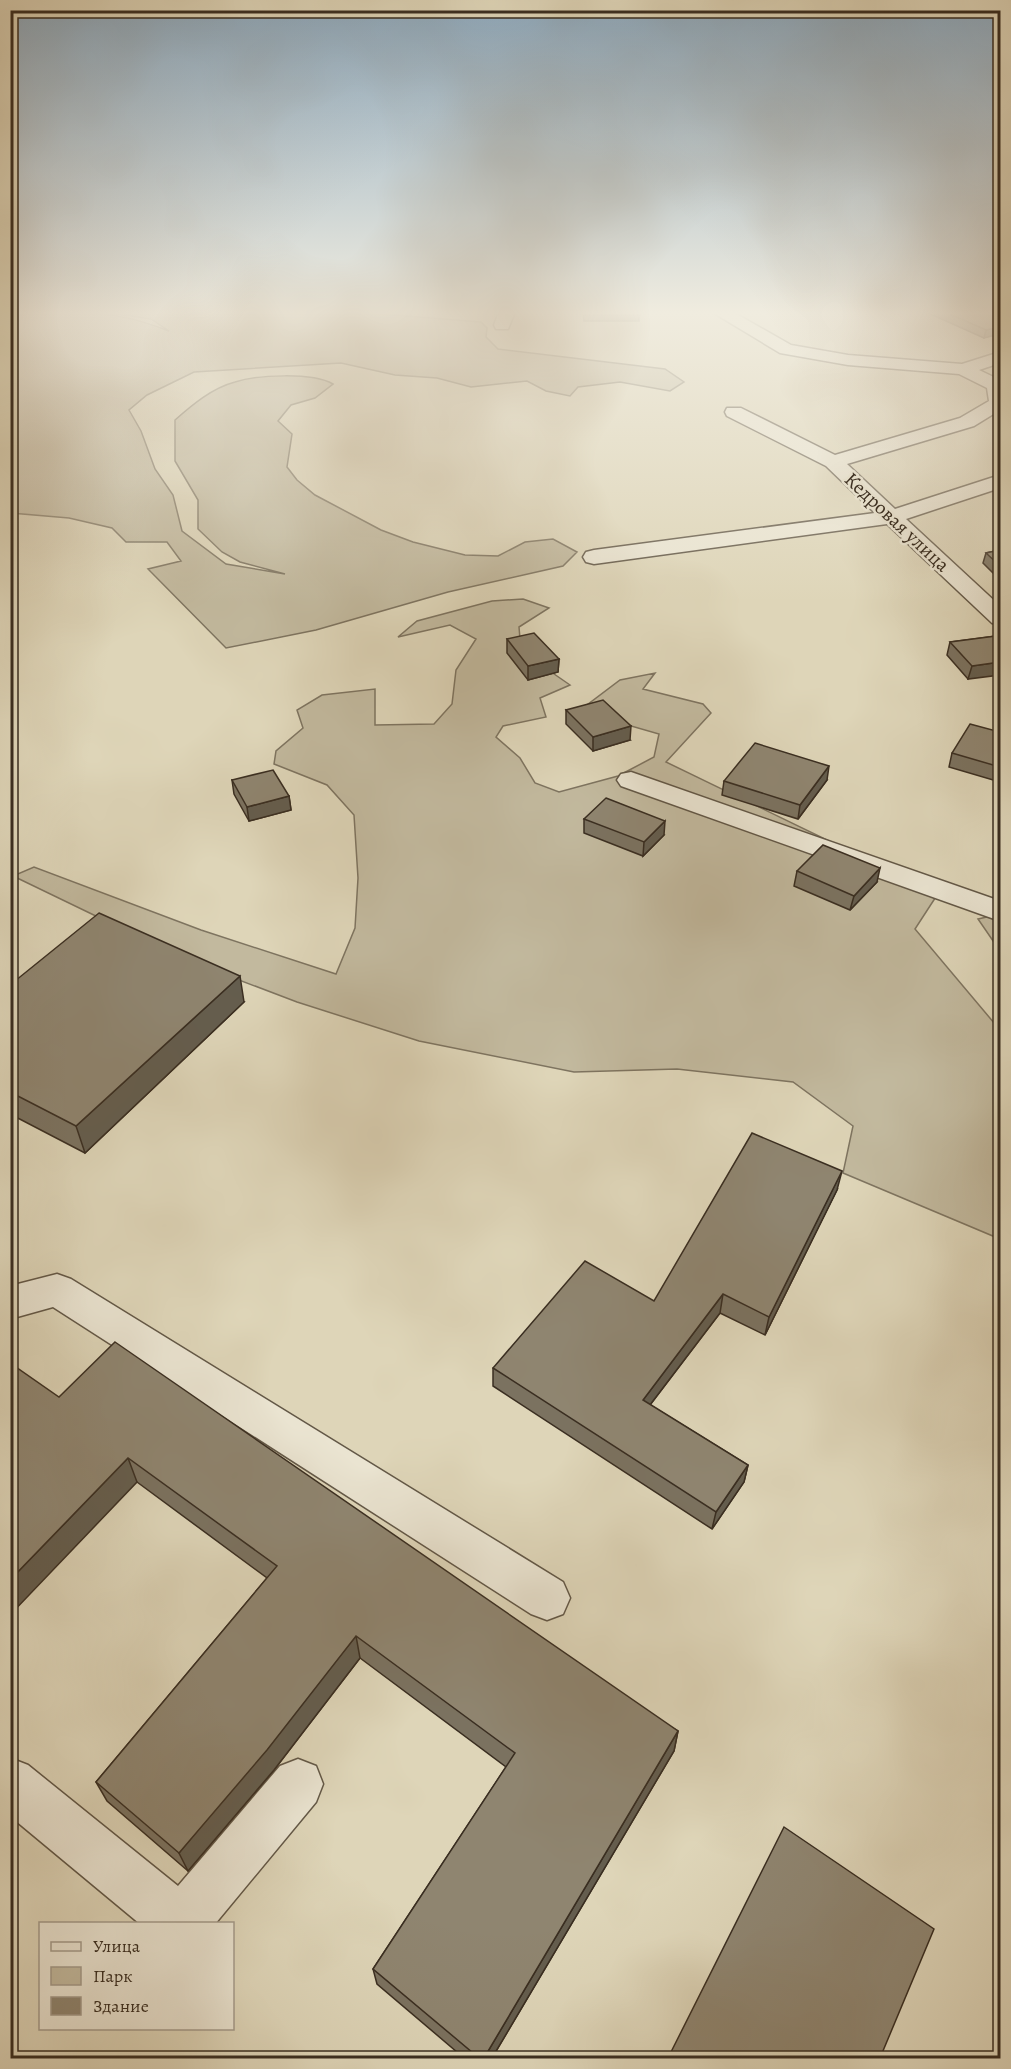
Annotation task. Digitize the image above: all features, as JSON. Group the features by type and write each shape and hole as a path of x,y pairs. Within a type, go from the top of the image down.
{"street":[{"name":"Кедровая улица","path":"990,409 967,422 833,462 1000,618"},
{"path":"734,412 833,462"},
{"path":"594,556 891,517 1000,481"},
{"path":"631,780 1000,911"},
{"path":"10,1303 57,1290 547,1598"},
{"path":"10,1783 180,1922"},
{"path":"182,1922 298,1784"}],"green space":[{"path":"11,409 131,409 129,410 141,431 155,469 173,495 182,531 226,564 285,574 240,562 222,552 198,529 198,500 175,461 175,420 189,409 288,409 278,421 292,434 287,467 297,480 315,495 381,530 413,542 465,555 498,556 525,542 553,539 577,552 563,566 448,592 316,630 226,648 148,569 181,561 167,542 126,542 112,528 69,518 11,513"},
{"path":"523,599 549,608 519,627 521,651 570,685 540,698 546,717 503,726 496,737 520,758 535,783 559,792 618,776 654,757 659,734 579,711 620,680 655,673 643,689 703,704 711,713 666,762 860,856 941,889 915,929 1000,1030 1000,1239 843,1173 853,1126 793,1082 677,1069 574,1072 419,1041 297,1002 189,961 13,876 34,867 201,930 336,974 355,928 358,878 354,815 327,785 274,764 276,751 303,728 297,710 322,695 375,689 375,725 434,724 452,704 456,670 476,639 450,625 398,637 417,621 492,601"},
{"path":"1000,914 1000,951 978,919"}],"building":[{"path":"1000,550 1000,566 986,553"},
{"path":"534,633 559,659 528,666 507,639"},
{"path":"996,636 1000,640 1000,662 972,666 950,642"},
{"path":"603,700 631,726 593,737 566,710"},
{"path":"970,724 1000,732 1000,767 952,753"},
{"path":"755,743 829,766 800,805 724,781"},
{"path":"273,770 289,796 247,807 232,780"},
{"path":"606,798 665,821 644,842 584,819"},
{"path":"823,845 880,868 854,896 797,871"},
{"path":"99,913 240,976 76,1126 10,1092 10,985"},
{"path":"752,1133 842,1171 769,1317 723,1294 643,1400 748,1465 716,1512 493,1368 585,1261 654,1301"},
{"path":"115,1342 678,1731 484,2058 479,2058 373,1969 515,1753 356,1636 267,1750 179,1853 96,1782 277,1566 128,1458 10,1580 10,1363 59,1397"},
{"path":"784,1827 934,1929 880,2058 668,2058"}]}
